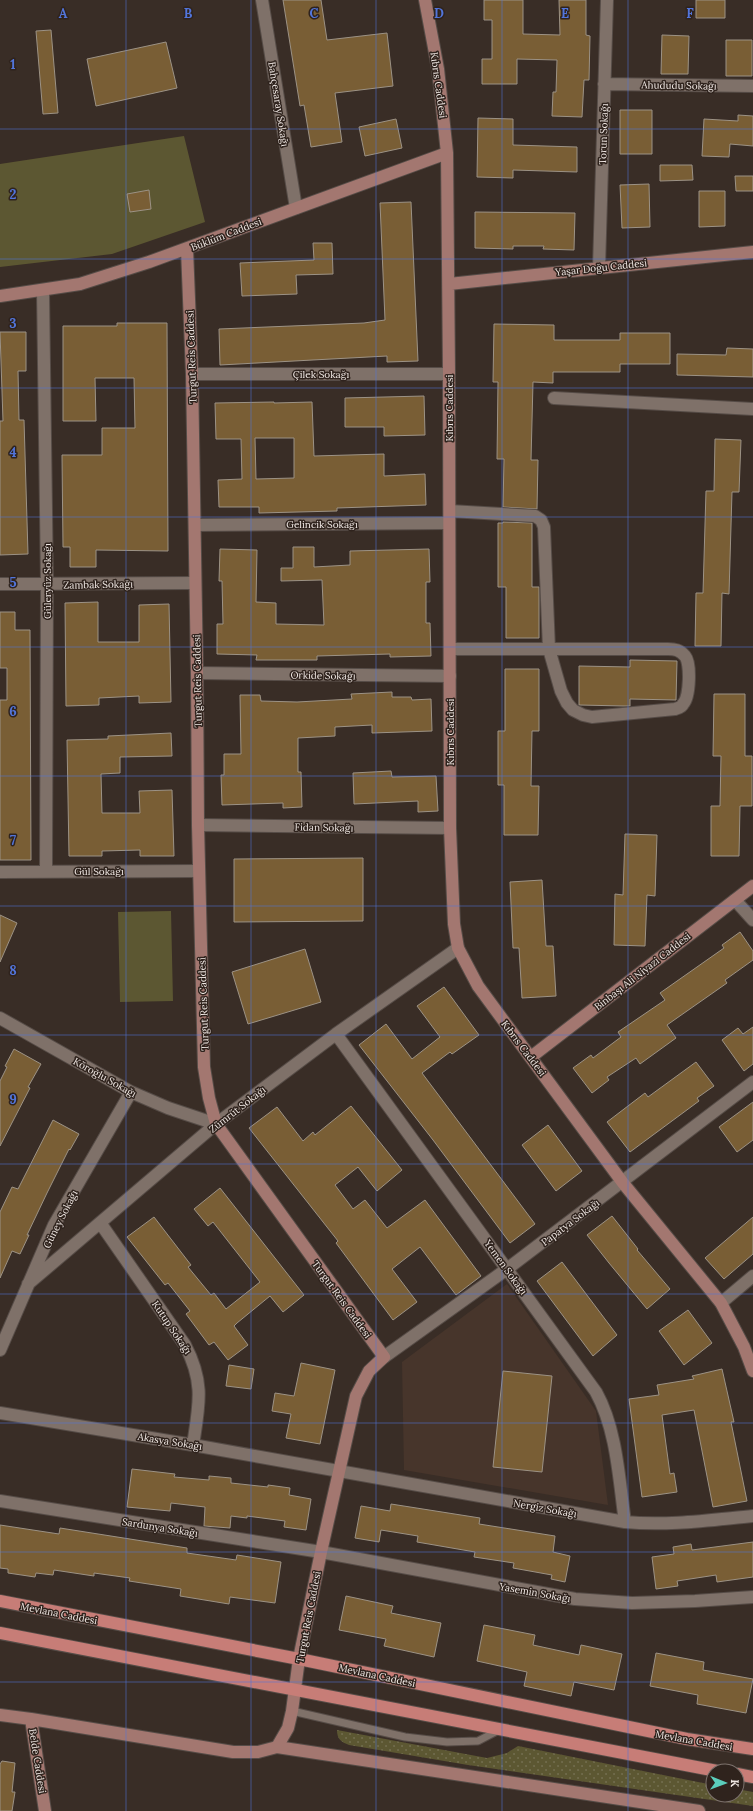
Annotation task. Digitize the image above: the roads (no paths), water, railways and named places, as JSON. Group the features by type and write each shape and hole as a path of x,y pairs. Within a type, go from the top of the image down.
{"main road":[{"name":"Mevlana Caddesi","path":"0,1601 687,1739 753,1749"},
{"path":"0,1633 295,1688 705,1769"}],"street":[{"name":"Bahçesaray Sokağı","path":"262,0 296,208"},
{"name":"Kıbrıs Caddesi","path":"425,0 438,69 447,153 449,284 450,828 454,924 458,948 478,986 623,1183 721,1303 744,1347 753,1371"},
{"name":"Torun Sokağı","path":"599,267 607,0"},
{"name":"Ahududu Sokağı","path":"604,84 753,86"},
{"name":"Büklüm Caddesi","path":"0,296 43,291 80,284 187,249 447,153"},
{"name":"Turgut Reis Caddesi","path":"187,249 192,374 198,825 204,1068 209,1098 216,1124 384,1357 369,1371 356,1396 320,1552 299,1660 292,1711 288,1728 277,1747"},
{"name":"Yaşar Doğu Caddesi","path":"449,284 599,267 753,252"},
{"name":"Güleryüz Sokağı","path":"43,291 47,584 46,872"},
{"name":"Çilek Sokağı","path":"192,374 449,374"},
{"path":"554,398 753,409"},
{"name":"Gelincik Sokağı","path":"195,524 536,516 541,520 544,527 549,649"},
{"name":"Zambak Sokağı","path":"0,584 195,583"},
{"path":"450,649 668,648 678,650 686,657 688,667 687,698 683,705 675,709 592,717 583,715 573,710 567,703 561,690 549,649"},
{"name":"Orkide Sokağı","path":"197,673 450,676"},
{"name":"Fidan Sokağı","path":"198,825 450,828"},
{"name":"Gül Sokağı","path":"0,872 199,871"},
{"name":"Binbaşı Ali Niyazi Caddesi","path":"532,1058 753,886"},
{"path":"735,900 753,920"},
{"name":"Zümrüt Sokağı","path":"28,1284 101,1224 216,1124 336,1034 458,948"},
{"name":"Köroğlu Sokağı","path":"1,1021 131,1092 168,1108 216,1124"},
{"name":"Yemen Sokağı","path":"336,1034 596,1392 604,1406 611,1427 625,1522"},
{"name":"Papatya Sokağı","path":"384,1357 508,1269 623,1183 753,1082"},
{"name":"Güney Sokağı","path":"0,1350 54,1225 131,1092"},
{"name":"Kutup Sokağı","path":"101,1224 186,1345 194,1362 199,1380 199,1402 193,1445"},
{"path":"721,1303 753,1276"},
{"name":"Akasya Sokağı","path":"0,1413 339,1471"},
{"name":"Nergiz Sokağı","path":"339,1471 625,1522 668,1524 753,1516"},
{"name":"Sardunya Sokağı","path":"0,1501 320,1552"},
{"name":"Yasemin Sokağı","path":"320,1552 545,1594 596,1601 632,1603 753,1597"},
{"name":"Belde Caddesi","path":"0,1715 31,1719 45,1811"},
{"path":"31,1719 234,1752 258,1752 277,1747 699,1811"}],"lane":[{"path":"292,1711 405,1738 447,1742 478,1741 501,1729"}]}
